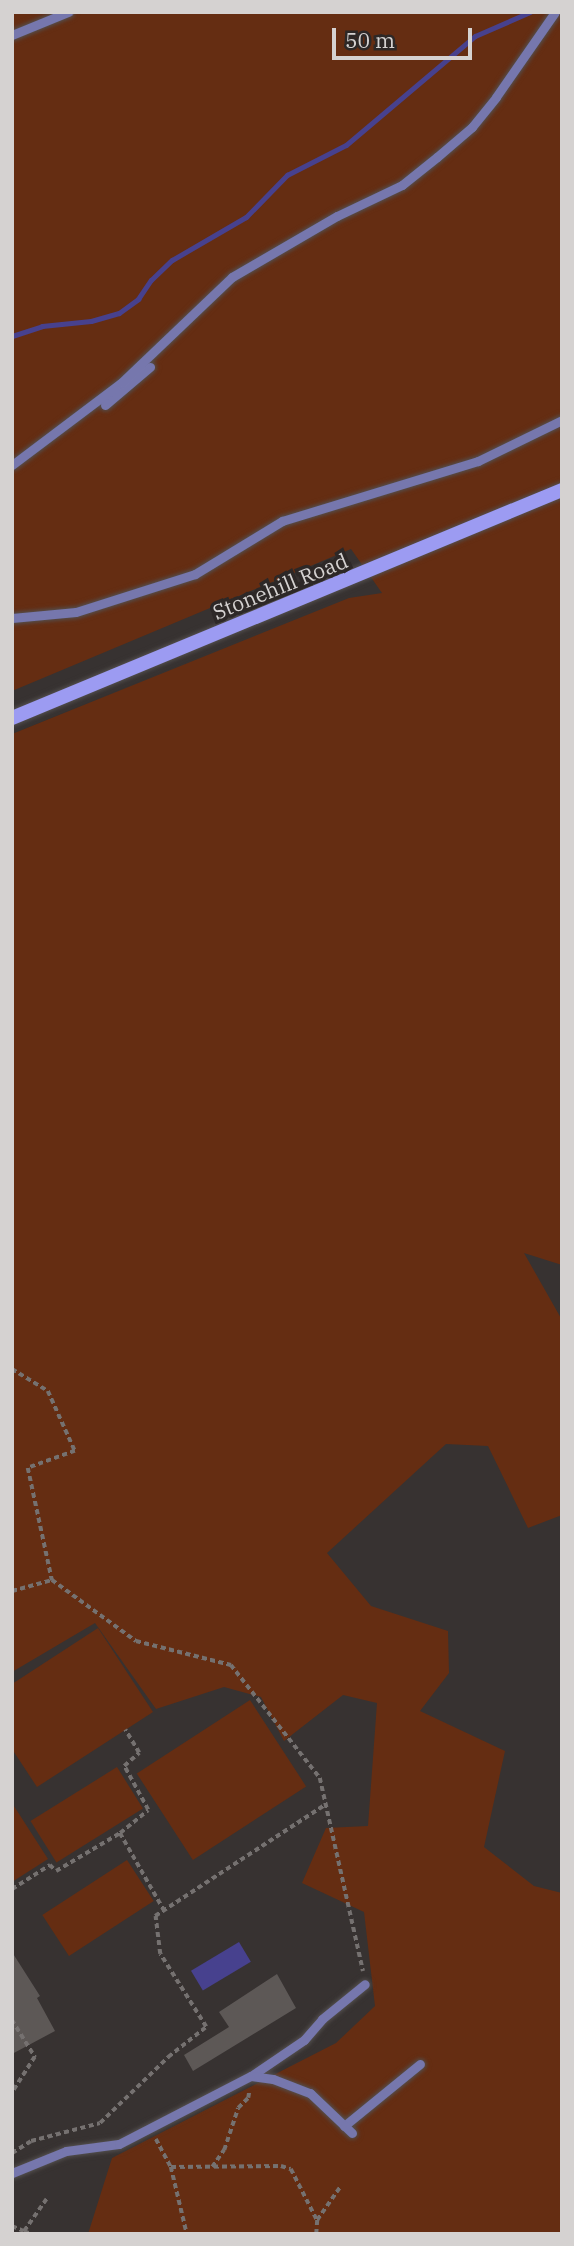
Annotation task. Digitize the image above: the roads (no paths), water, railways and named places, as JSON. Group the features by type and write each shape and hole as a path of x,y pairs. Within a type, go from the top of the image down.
{"street":[{"name":"Stonehill Road","path":"12,718 562,490"}],"lane":[{"path":"12,36 68,12"},
{"path":"12,465 121,383 232,277 338,216 402,185 439,156 472,127 555,12"},
{"path":"105,405 150,367"},
{"path":"12,618 76,612 195,574 282,521 478,461 562,420"},
{"path":"12,2173 66,2151 119,2144 251,2076 304,2040 322,2019 365,1984"},
{"path":"344,2126 420,2064"},
{"path":"251,2076 273,2078 310,2093 352,2133"}],"waterway":[{"path":"12,336 42,326 91,321 119,313 138,299 151,280 172,260 246,217 287,175 346,145 475,36 530,12"}]}
